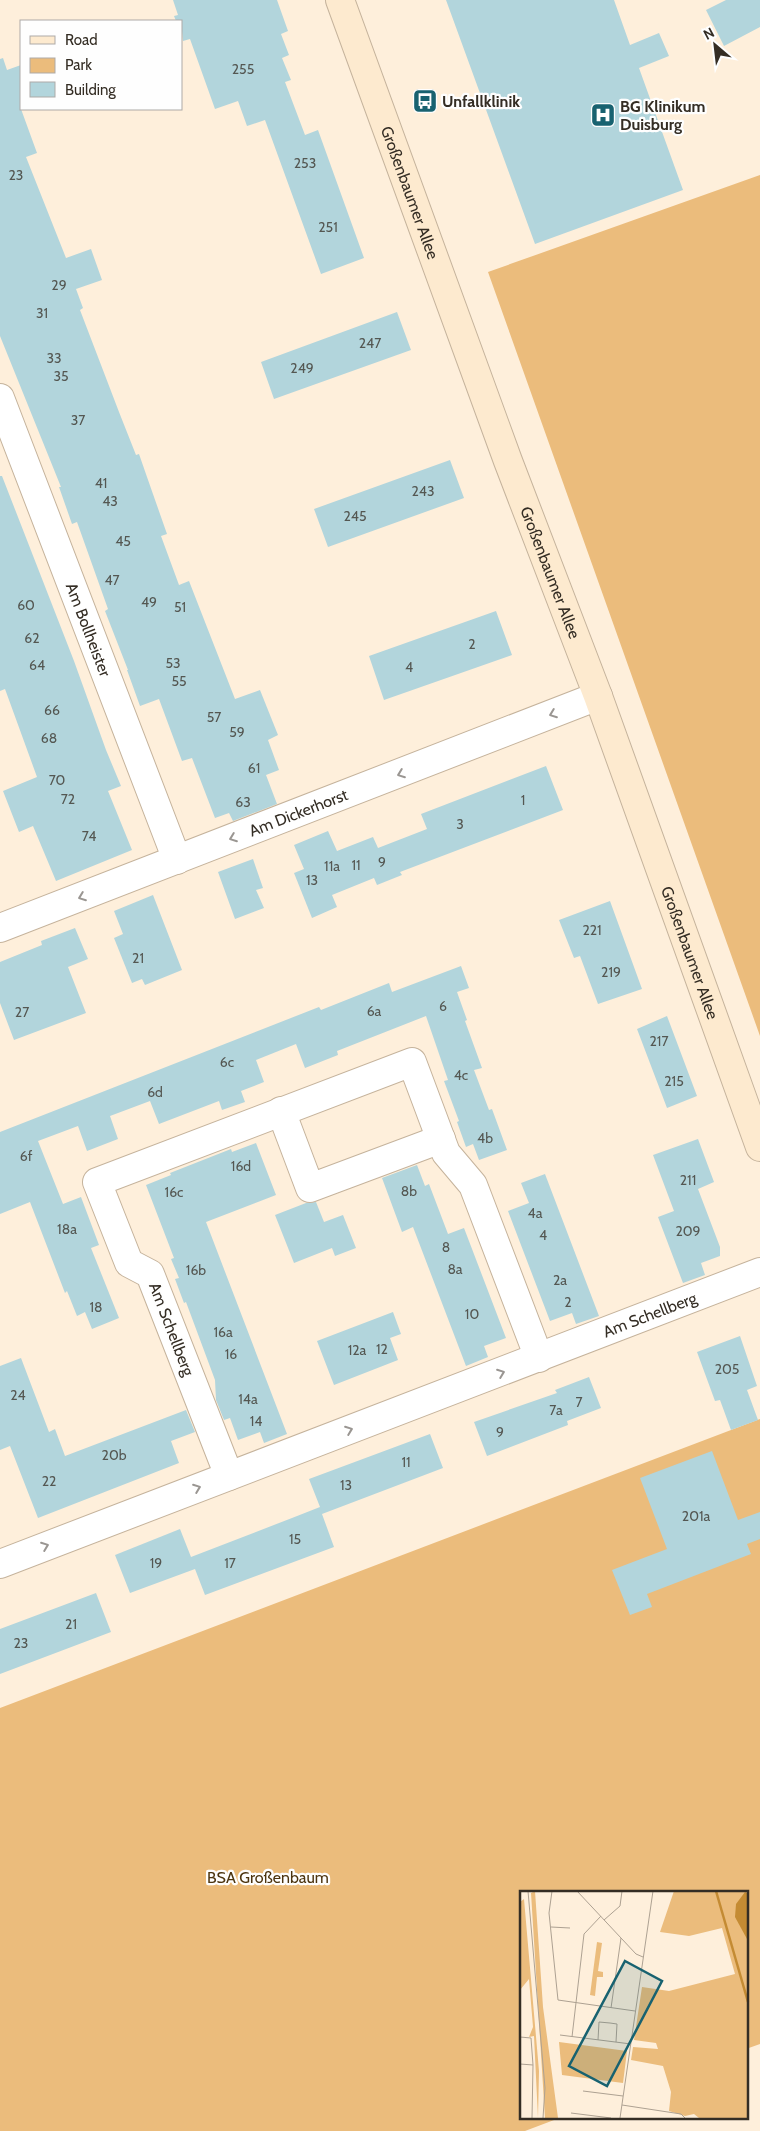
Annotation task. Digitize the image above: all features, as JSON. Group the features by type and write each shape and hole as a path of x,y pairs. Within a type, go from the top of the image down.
{"main road":[{"name":"Großenbaumer Allee","path":"340,0 505,452 598,696 760,1147"}],"street":[{"name":"Am Bollheister","path":"0,398 177,860"},
{"name":"Am Dickerhorst","path":"0,928 598,696"},
{"name":"Am Schellberg","path":"229,1476 150,1274 129,1264 97,1182 281,1111 412,1062 446,1153 472,1186 539,1358"},
{"path":"281,1111 310,1188 441,1139"},
{"name":"Am Schellberg","path":"0,1564 760,1272"}],"green space":[{"path":"760,175 760,1036 488,272"},
{"name":"BSA Großenbaum","path":"760,1419 760,2044 748,2048 748,1891 520,1891 520,2118 559,2118 525,2131 0,2131 0,1708"}],"building":[{"path":"173,0 277,0 288,31 281,34 289,55 282,58 291,80 285,82 305,135 318,130 364,258 321,274 265,120 247,126 238,101 215,109 190,39 183,41 182,20 176,20 174,16 178,15"},
{"path":"446,0 614,0 630,45 659,33 669,56 639,68 683,190 535,244"},
{"path":"726,0 760,0 760,27 724,46 706,10"},
{"path":"3,58 7,70 20,65 20,110 37,153 26,157 66,258 91,249 102,280 76,289 83,308 80,310 136,455 139,454 167,534 161,536 179,585 189,581 235,699 260,690 278,735 268,740 279,770 266,775 277,804 233,821 229,813 215,818 192,758 182,761 159,699 140,706 105,611 108,609 77,522 72,524 59,487 61,487 0,336 0,59"},
{"path":"397,312 411,350 274,399 261,362"},
{"path":"450,460 464,498 328,547 314,509"},
{"path":"0,476 2,476 121,786 108,791 132,850 56,881 33,826 19,832 3,791 37,777 5,689 0,691"},
{"path":"496,611 512,655 384,700 369,656"},
{"path":"546,766 563,810 400,872 402,875 377,885 374,878 332,895 337,907 312,918 294,873 304,869 294,845 328,831 337,851 373,837 378,848 427,829 421,814"},
{"path":"253,859 263,888 256,890 264,908 235,919 218,872"},
{"path":"153,895 182,970 145,985 142,979 132,983 114,938 123,934 114,911"},
{"path":"610,901 642,989 598,1004 580,956 574,958 559,920"},
{"path":"75,928 88,959 68,967 86,1013 14,1040 0,1003 0,962 42,945 41,941"},
{"path":"461,966 469,988 457,992 482,1068 474,1070 489,1110 492,1109 507,1150 479,1160 473,1144 466,1147 457,1122 459,1121 444,1081 448,1080 426,1016 337,1051 338,1055 305,1068 296,1044 256,1060 264,1082 241,1091 245,1102 222,1110 219,1101 159,1124 150,1101 110,1116 118,1139 87,1151 78,1126 38,1141 63,1204 81,1197 99,1245 91,1248 119,1318 92,1329 85,1312 77,1316 67,1291 65,1293 30,1202 0,1214 0,1132 319,1007 321,1010 389,983 392,992"},
{"path":"667,1016 697,1096 667,1108 637,1029"},
{"path":"698,1139 714,1182 698,1189 720,1247 720,1256 701,1263 705,1275 683,1283 658,1217 674,1211 653,1155"},
{"path":"256,1143 276,1195 206,1222 287,1434 264,1443 260,1432 238,1440 230,1418 224,1420 216,1400 215,1380 186,1302 184,1303 175,1279 179,1278 171,1259 174,1258 146,1185 171,1175 170,1173 231,1149 232,1152"},
{"path":"417,1165 425,1186 429,1184 448,1234 464,1228 506,1338 484,1346 488,1357 466,1366 413,1227 402,1232 382,1178"},
{"path":"545,1174 599,1316 576,1324 572,1313 550,1321 508,1211 529,1203 521,1183"},
{"path":"316,1202 324,1222 343,1215 356,1248 335,1256 332,1248 294,1263 275,1215 306,1203"},
{"path":"393,1312 401,1334 390,1338 398,1360 334,1385 317,1341"},
{"path":"740,1336 757,1386 747,1390 758,1420 731,1430 720,1400 715,1401 697,1352"},
{"path":"21,1358 49,1432 55,1429 65,1456 186,1410 195,1432 171,1441 179,1463 38,1518 10,1446 0,1450 0,1366"},
{"path":"589,1377 601,1408 567,1421 568,1425 487,1456 474,1422 557,1393 555,1390"},
{"path":"430,1434 443,1468 322,1514 334,1547 205,1595 195,1569 130,1593 115,1555 180,1529 191,1557 320,1507 309,1479"},
{"path":"712,1451 738,1520 760,1512 760,1539 747,1544 751,1554 647,1594 652,1607 630,1615 612,1570 667,1549 640,1478"},
{"path":"96,1593 111,1632 0,1674 0,1629"}],"place":[{"name":"Unfallklinik","path":"425,101"},
{"name":"BG Klinikum Duisburg","path":"603,115"}]}
